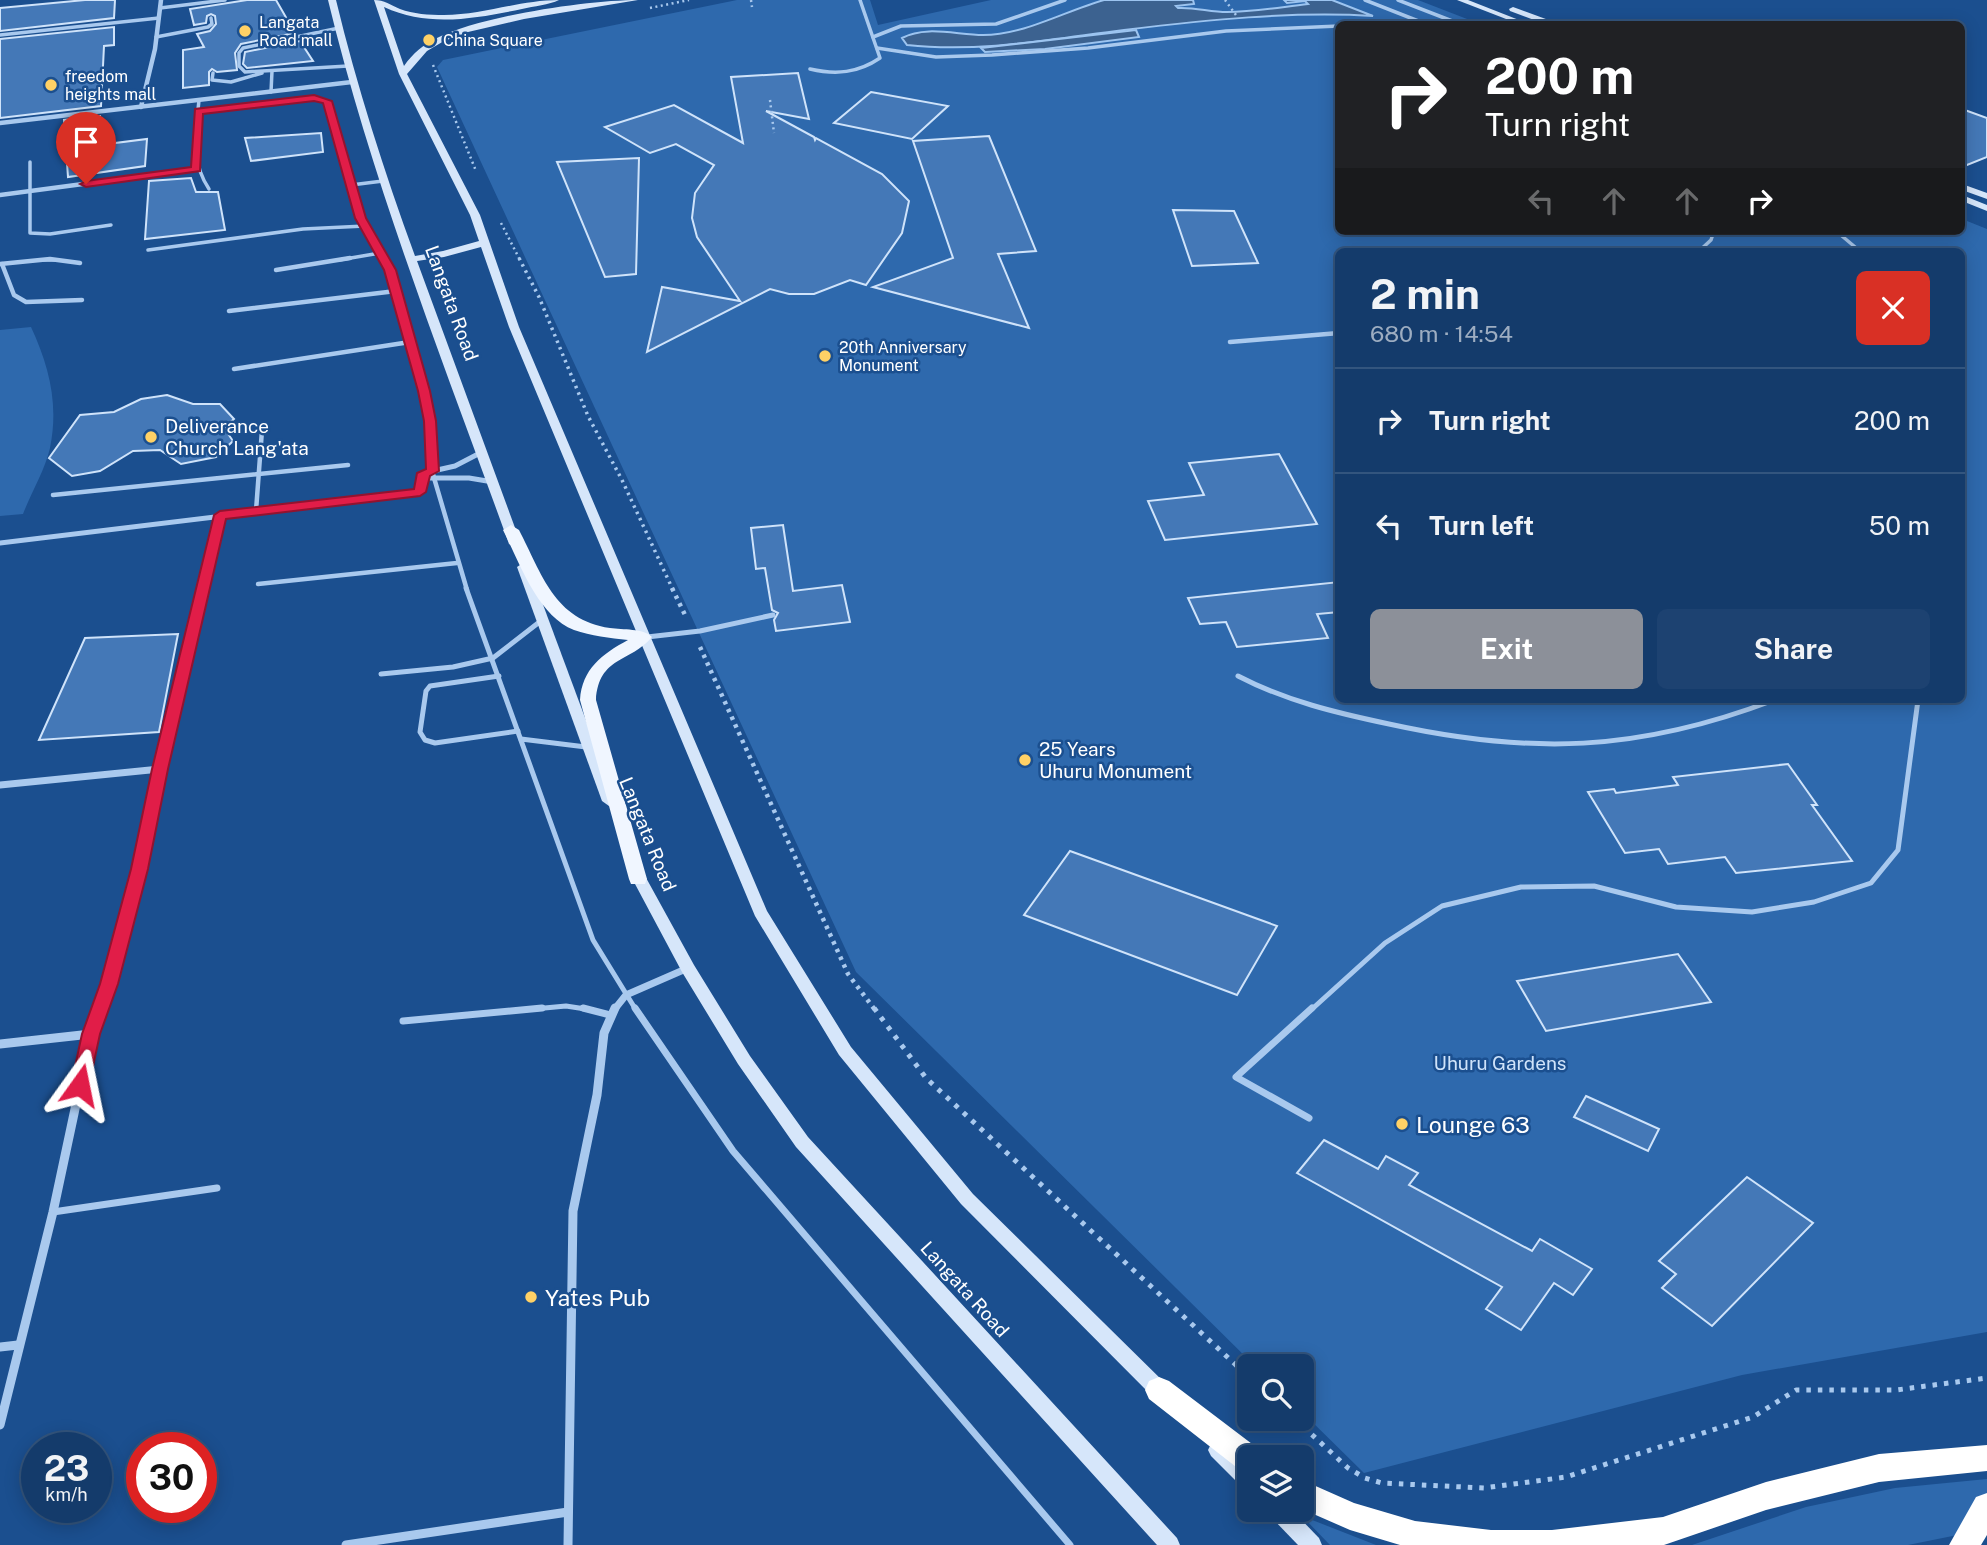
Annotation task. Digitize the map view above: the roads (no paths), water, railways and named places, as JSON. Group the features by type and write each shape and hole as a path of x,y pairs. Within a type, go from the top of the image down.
{"highway":[{"path":"1159,1390 1237,1450"},
{"path":"1314,1500 1350,1516 1415,1535 1491,1544 1552,1544 1663,1531 1766,1496 1879,1468 1987,1458"},
{"path":"1964,1545 1987,1507"}],"main road":[{"name":"Langata Road","path":"332,0 352,82 383,181 638,879 744,1060 802,1142 1170,1545"},
{"path":"379,1 394,11 414,17 439,18 555,0"},
{"path":"403,74 425,48 459,33 500,23 634,0"},
{"path":"1461,0 1517,21"},
{"path":"1489,0 1543,21"},
{"path":"379,1 403,74 475,215 514,327 761,912 845,1051 967,1199 1237,1469"},
{"path":"1965,188 1986,195"},
{"path":"1965,201 1986,195"},
{"path":"1965,201 1987,208"},
{"path":"412,259 484,243"},
{"path":"510,530 552,606 563,616 578,626 644,637"},
{"path":"638,879 588,701 587,687 590,677 604,662 644,637"},
{"path":"1290,1522 1312,1545"}],"street":[{"path":"141,107 161,0"},
{"path":"0,123 352,82"},
{"path":"0,195 196,169"},
{"path":"0,543 420,492 425,478 482,452"},
{"path":"433,475 493,482"},
{"path":"0,1425 53,1212 91,1034 121,940 220,515"},
{"path":"0,785 160,769"},
{"path":"568,1545 573,1211 597,1096 604,1033 610,1015 626,995 688,968"},
{"path":"0,1044 91,1034"},
{"path":"0,1348 18,1345"},
{"path":"346,1545 569,1512"}],"lane":[{"path":"160,8 225,0"},
{"path":"810,69 827,74 858,71 880,58 860,0"},
{"path":"873,37 901,26 996,24 1065,0"},
{"path":"1365,0 1418,21"},
{"path":"1398,0 1452,21"},
{"path":"0,35 159,18"},
{"path":"156,37 208,27 212,24 211,18"},
{"path":"877,48 936,57 992,55 1088,48 1226,32 1335,26"},
{"path":"340,28 253,45 239,53 239,66 245,72 348,66"},
{"path":"213,73 213,82 225,82 272,71"},
{"path":"271,92 272,71"},
{"path":"198,111 314,98 327,101 365,226 390,270 396,291 430,421 433,475 457,563 593,940 626,995 733,1151 1070,1545"},
{"path":"199,100 196,169 209,189"},
{"path":"30,162 30,233 50,234 111,225"},
{"path":"351,185 383,181"},
{"path":"148,250 303,229 365,226"},
{"path":"1841,235 1856,248"},
{"path":"276,270 380,253"},
{"path":"80,263 50,259 1,264 14,295 26,302 82,300"},
{"path":"229,311 396,291"},
{"path":"1230,342 1335,333"},
{"path":"234,369 410,342"},
{"path":"256,511 262,430"},
{"path":"53,495 348,465"},
{"path":"258,584 457,563"},
{"path":"644,637 693,632 773,615"},
{"path":"381,674 453,667 493,658 542,620"},
{"path":"499,676 430,686 426,691 420,732 425,740 435,743 519,732"},
{"path":"1238,676 1262,690 1346,715 1451,738 1523,745 1628,740 1738,715 1767,703"},
{"path":"1309,1118 1236,1077 1385,943 1442,906 1521,887 1594,886 1676,907 1752,912 1814,902 1871,883 1898,850 1918,703"},
{"path":"521,739 590,748"},
{"path":"403,1021 566,1006 610,1015"},
{"path":"53,1212 217,1188"}],"place":[{"name":"Langata Road mall","path":"245,31"},
{"name":"China Square","path":"429,40"},
{"name":"freedom heights mall","path":"51,85"},
{"name":"20th Anniversary Monument","path":"825,356"},
{"name":"Deliverance Church Lang'ata","path":"151,437"},
{"name":"25 Years Uhuru Monument","path":"1025,760"},
{"name":"Lounge 63","path":"1402,1124"},
{"name":"Yates Pub","path":"531,1297"}],"park label":[{"name":"Uhuru Gardens","path":"1500,1063"}]}
